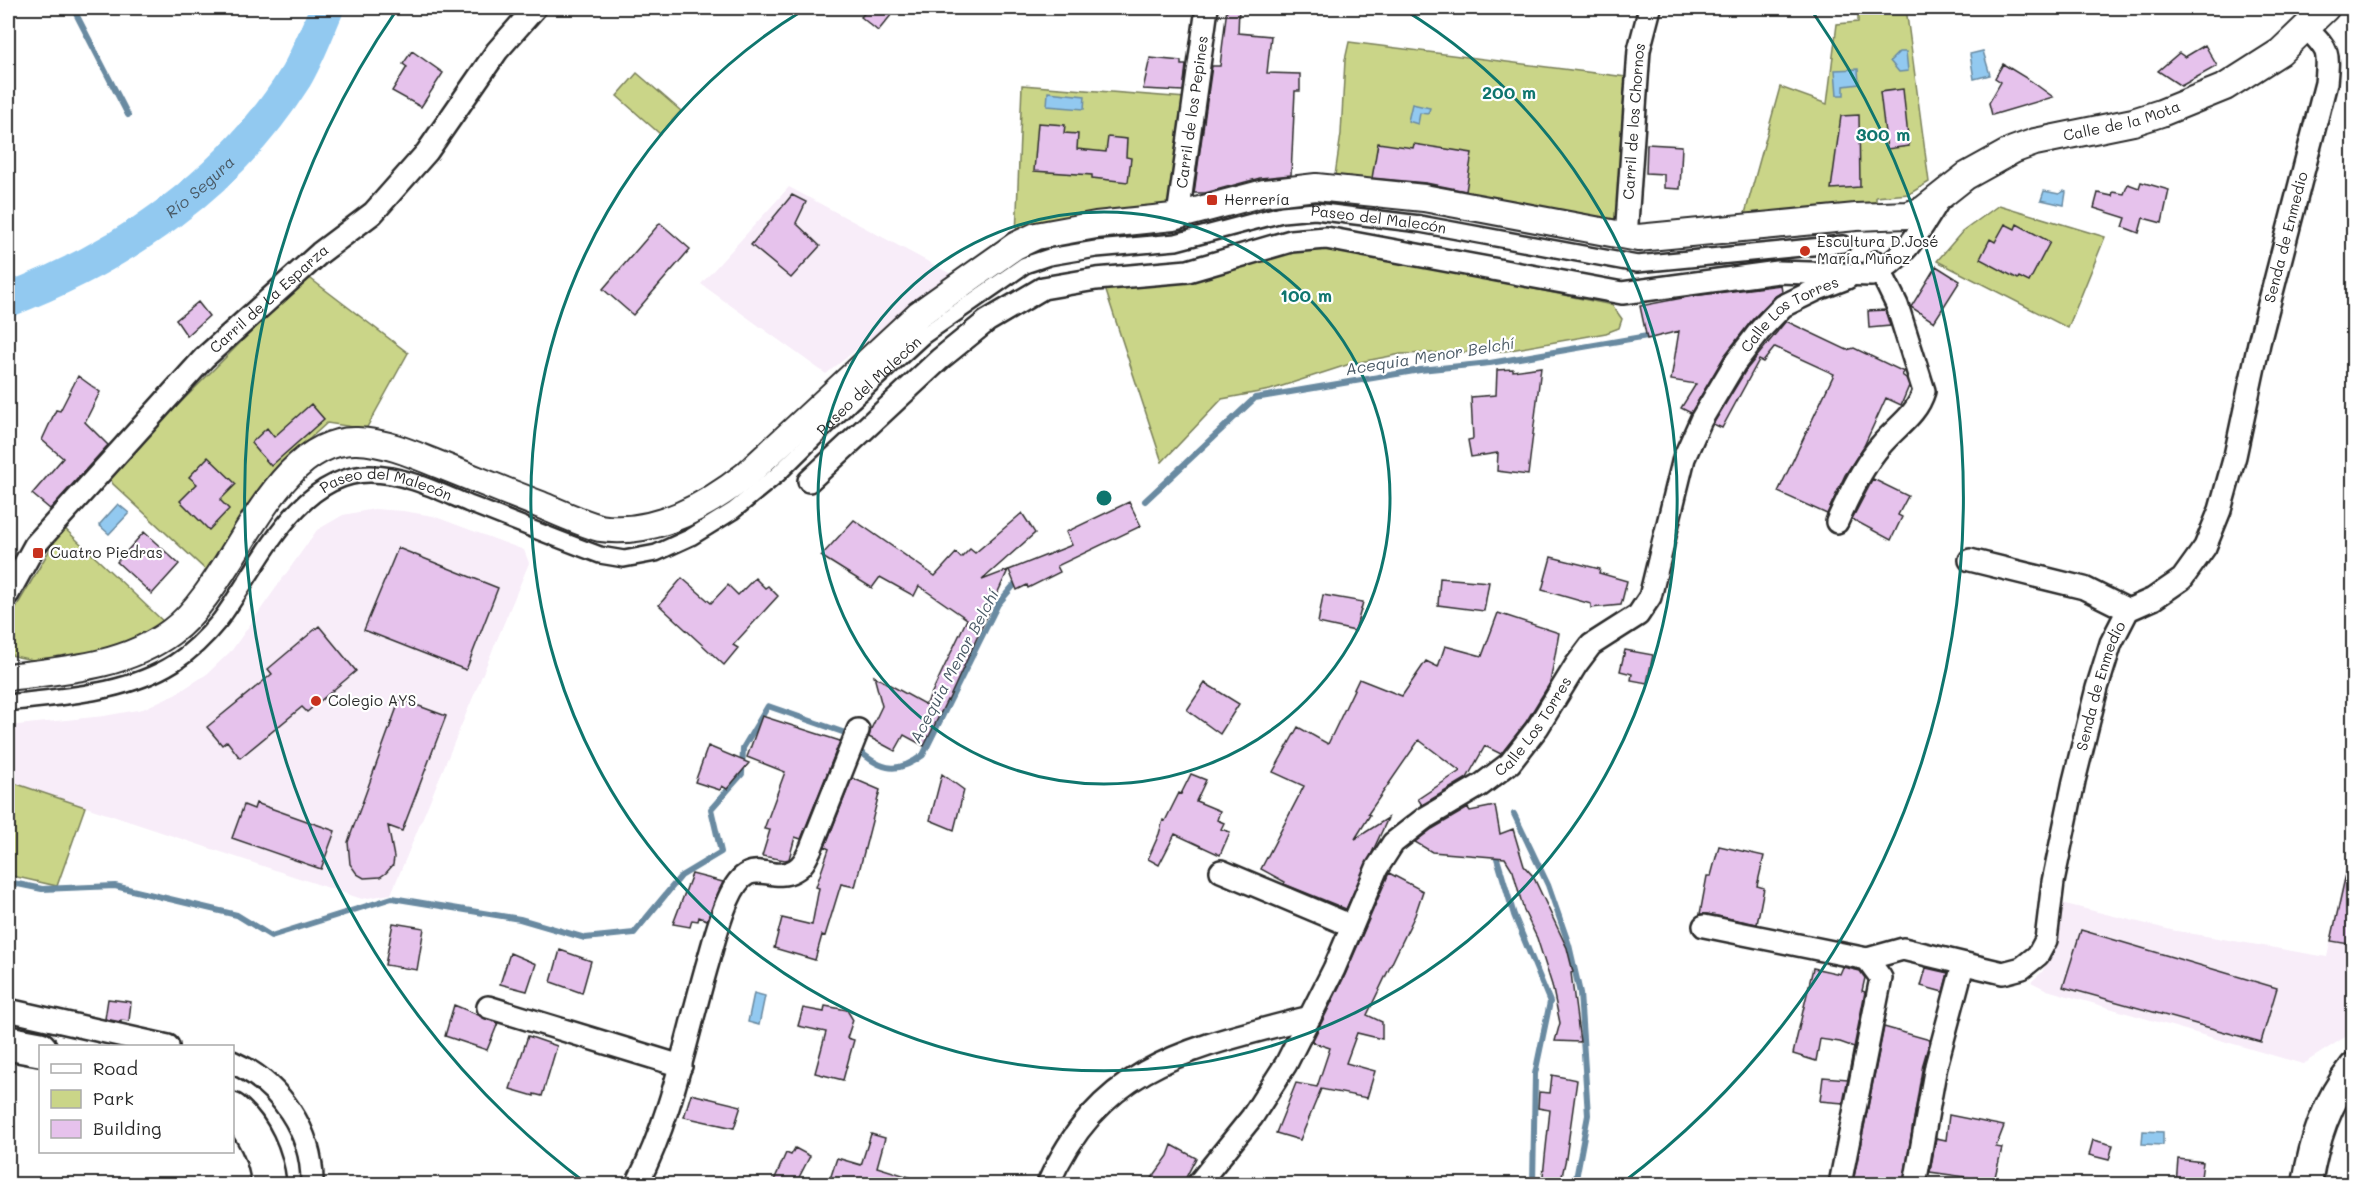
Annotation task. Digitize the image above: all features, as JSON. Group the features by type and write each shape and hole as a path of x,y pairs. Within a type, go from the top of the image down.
{"highway":[{"path":"8,1043 39,1049"},
{"path":"234,1112 250,1130 258,1145 269,1185"}],"main road":[{"path":"2307,1185 2312,1158 2329,1104 2354,1067"}],"street":[{"name":"Carril de La Esparza","path":"8,594 35,545 204,358 320,253 373,213 427,152 497,51 535,8"},
{"name":"Carril de los Pepines","path":"1178,216 1207,8"},
{"name":"Carril de los Chornos","path":"1626,237 1632,126 1640,50 1650,8"},
{"name":"Calle de la Mota","path":"1908,215 1923,210 1966,176 2013,150 2035,142 2152,116 2188,104 2225,87 2280,52 2326,8"},
{"name":"Senda de Enmedio","path":"1867,959 1903,949 2003,973 2022,968 2037,955 2046,940 2053,882 2074,781 2097,688 2111,643 2128,610 2153,599 2182,579 2205,547 2220,510 2235,456 2259,343 2326,83 2328,60 2326,49 2307,28"},
{"path":"8,677 92,666 128,656 161,640 204,600 279,484 301,463 335,444 357,441 405,451 600,528 621,530 660,524 687,512 739,481 919,314 1021,242 1036,236 1076,228 1178,216 1281,190 1330,187 1424,198 1626,237 1650,238 1856,217 1908,215 1897,239 1871,275 1778,272 1622,293 1326,238 1291,241 1188,271 1096,279 1043,288 987,321 940,359 809,481"},
{"path":"1879,266 1902,253 1914,240 1942,195"},
{"name":"Paseo del Malecón","path":"8,703 122,686 157,673 175,662 213,629 280,530 298,508 323,488 347,477 377,475 412,482 606,556 635,558 664,550 701,532 751,498 938,324 1025,266 1049,257 1096,249 1176,242 1282,214 1315,211 1420,224 1637,264 1843,244"},
{"path":"1837,522 1850,494 1879,446 1920,406 1924,391 1897,304 1879,266"},
{"path":"1778,272 1787,276 1791,285 1783,306"},
{"name":"Calle Los Torres","path":"1198,1185 1272,1089 1310,1017 1377,868 1393,843 1425,818 1481,785 1510,763 1538,727 1576,665 1592,645 1638,615 1650,597 1684,458 1701,420 1734,363 1783,306 1818,289 1856,275"},
{"path":"1970,560 2084,588 2128,610"},
{"path":"8,664 21,669 48,672"},
{"path":"637,1185 664,1119 681,1066 698,996 728,899 737,883 749,873 791,872 804,863 858,730"},
{"path":"1221,871 1352,926"},
{"path":"1704,926 1867,959 1881,978 1840,1185"},
{"path":"1915,1185 1936,1066 1964,965"},
{"path":"488,1007 681,1066"},
{"path":"8,1010 159,1045"},
{"path":"1048,1185 1068,1148 1095,1111 1116,1091 1138,1075 1170,1059 1214,1042 1310,1017"},
{"path":"234,1063 259,1076 277,1093 295,1117 307,1143 312,1185"}],"shaded area":[{"path":"789,187 951,274 826,374 701,284"},
{"name":"Colegio AYS","path":"374,509 433,516 524,550 529,563 391,894 362,899 8,781 8,726 104,716 143,709 179,692 207,674 232,650 317,530 343,515"},
{"path":"2353,836 2353,1032 2303,1064 2047,990 2031,982 2042,972 2052,954 2061,903 2171,930 2327,957"}],"green space":[{"path":"1858,8 1906,8 1929,182 1909,194 1876,197 1876,209 1743,221 1780,87 1827,104 1837,24 1858,22"},
{"path":"1349,42 1626,77 1625,205 1621,212 1614,219 1604,223 1334,182 1341,134 1345,60"},
{"path":"637,73 681,111 660,134 617,96"},
{"path":"1022,85 1186,98 1170,210 1016,236"},
{"path":"1999,205 2105,237 2068,328 1937,261 1962,232"},
{"path":"1328,247 1612,305 1622,319 1619,328 1606,333 1505,351 1401,354 1350,364 1270,390 1222,399 1162,462 1104,285 1291,248"},
{"path":"307,276 408,353 366,429 327,423 275,470 208,572 113,484 108,475"},
{"path":"63,527 165,623 109,651 70,660 29,659 8,654 8,621"},
{"path":"8,781 85,807 57,886 8,875"}],"water":[{"path":"1983,51 1990,75 1974,79 1970,54"},
{"path":"1899,52 1906,52 1908,71 1899,72 1890,61"},
{"path":"1858,69 1859,84 1844,86 1844,95 1837,95 1835,70"},
{"path":"1048,92 1085,96 1084,109 1047,106"},
{"path":"1412,104 1430,108 1428,114 1420,113 1418,124 1408,121"},
{"path":"2044,191 2059,194 2066,192 2064,205 2041,200"},
{"path":"118,504 129,513 109,534 99,525"},
{"path":"754,993 765,996 759,1025 748,1022"},
{"path":"2143,1131 2163,1132 2163,1145 2142,1144"}],"building":[{"path":"869,8 897,8 878,31 861,17"},
{"path":"1227,8 1239,8 1238,33 1271,36 1267,73 1300,74 1300,91 1295,91 1291,175 1260,178 1205,193 1194,193 1212,66 1220,66"},
{"path":"2205,45 2217,66 2181,86 2158,71 2179,53 2185,57"},
{"path":"412,51 443,73 421,107 392,91 407,67 403,64"},
{"path":"1150,58 1181,61 1181,65 1186,65 1183,91 1143,89"},
{"path":"2003,64 2053,97 1992,115 1989,103 2001,82 1995,78"},
{"path":"1903,89 1909,146 1887,149 1880,92"},
{"path":"1859,115 1860,187 1831,189 1841,116"},
{"path":"1038,123 1065,125 1064,133 1078,134 1077,149 1106,152 1108,137 1127,139 1126,157 1131,158 1128,182 1092,178 1092,175 1034,171"},
{"path":"1378,143 1413,148 1414,144 1472,153 1466,191 1426,183 1372,178"},
{"path":"1647,144 1682,146 1680,189 1664,188 1664,174 1646,173"},
{"path":"2141,182 2169,190 2162,223 2143,218 2139,233 2123,227 2126,218 2094,208 2098,193 2112,196 2113,192 2124,194 2128,184 2139,188"},
{"path":"792,195 806,202 796,223 820,246 791,278 751,245"},
{"path":"660,223 690,249 633,315 603,289"},
{"path":"2005,224 2015,229 2017,224 2050,242 2029,282 2019,277 2018,279 1980,259 1990,239 1995,242"},
{"path":"1936,266 1960,281 1934,322 1911,307"},
{"path":"1781,285 1782,292 1774,297 1752,320 1725,355 1691,413 1681,408 1696,384 1671,380 1679,331 1647,339 1640,306 1693,296"},
{"path":"198,302 209,316 187,336 176,320"},
{"path":"1885,310 1890,326 1869,328 1868,311"},
{"path":"1786,321 1847,350 1854,348 1904,372 1902,375 1909,386 1901,405 1886,398 1864,446 1845,475 1827,514 1778,492 1834,374 1775,347 1763,362 1759,360 1722,428 1713,424 1746,370"},
{"path":"1541,367 1528,475 1497,471 1498,453 1471,457 1468,440 1473,439 1471,397 1496,395 1497,370 1513,369 1513,371"},
{"path":"78,376 100,392 85,422 108,445 50,509 32,494 63,458 42,440 56,410 60,411"},
{"path":"311,404 324,419 271,466 251,443 267,428 274,437"},
{"path":"208,457 236,484 220,500 229,509 209,530 180,501 197,484 189,477"},
{"path":"1873,479 1908,496 1898,515 1902,517 1891,540 1852,519"},
{"path":"1129,502 1141,526 1057,566 1060,572 1028,588 1027,585 1017,590 1009,570 1072,545 1066,532"},
{"path":"1022,513 1035,533 982,580 1008,570 948,701 924,746 904,735 895,751 869,737 882,706 874,676 926,705 967,619 919,586 914,596 880,577 872,588 821,556 854,520 935,576 956,553 961,558 970,549 975,553"},
{"path":"144,532 179,564 152,594 117,562"},
{"path":"398,548 498,588 466,670 364,630"},
{"path":"1551,557 1600,569 1599,573 1627,581 1621,605 1591,608 1591,604 1542,590"},
{"path":"682,578 711,603 728,585 738,595 755,578 778,596 733,645 738,648 724,665 659,605"},
{"path":"1440,578 1489,582 1484,611 1438,605"},
{"path":"1323,595 1363,602 1355,631 1318,623"},
{"path":"1498,613 1559,633 1550,683 1526,722 1501,754 1485,746 1467,778 1422,805 1418,799 1460,771 1419,740 1368,814 1370,815 1355,839 1388,818 1346,909 1284,884 1285,882 1261,869 1304,786 1273,772 1298,727 1328,744 1359,679 1402,696 1426,661 1438,667 1445,646 1482,656"},
{"path":"319,626 356,671 307,712 302,707 240,758 227,741 222,745 207,727 272,674 268,669"},
{"path":"1625,650 1653,655 1647,683 1631,680 1632,674 1620,671"},
{"path":"1205,683 1239,704 1220,734 1187,710"},
{"path":"400,699 446,716 402,831 388,826 394,857 393,865 380,877 364,878 357,874 350,864 348,842"},
{"path":"762,716 840,741 801,839 795,837 789,859 785,860 762,856 770,830 764,829 785,772 747,757"},
{"path":"708,746 749,763 727,789 722,786 720,790 695,782"},
{"path":"942,774 964,790 954,830 930,820"},
{"path":"1191,774 1206,780 1196,801 1220,811 1217,820 1224,823 1221,829 1230,832 1220,855 1175,834 1159,865 1148,859 1163,820 1165,821"},
{"path":"852,778 880,790 855,887 841,884 815,960 774,948 782,918 812,925 819,888 816,887 829,849 825,847"},
{"path":"256,803 335,831 321,869 232,838 244,805 254,809"},
{"path":"1495,806 1500,834 1513,829 1524,866 1533,876 1567,948 1573,972 1571,973 1580,1042 1555,1041 1560,1023 1552,985 1537,938 1524,911 1513,871 1505,858 1432,852 1415,842 1468,808 1470,811"},
{"path":"1719,846 1764,856 1757,886 1764,888 1757,924 1700,914 1707,876 1711,876"},
{"path":"2347,869 2354,869 2354,939 2351,938 2349,944 2331,941"},
{"path":"1389,873 1423,891 1415,915 1367,1015 1382,1022 1382,1039 1357,1033 1346,1063 1375,1071 1367,1098 1321,1089 1300,1140 1276,1133 1296,1083 1317,1087 1330,1048 1312,1042 1345,975"},
{"path":"692,874 723,882 707,920 699,917 698,921 692,920 690,927 673,924"},
{"path":"393,923 424,928 417,970 385,965"},
{"path":"2081,930 2277,988 2261,1042 2063,987"},
{"path":"560,950 591,961 582,993 551,982"},
{"path":"510,953 536,964 527,991 500,984"},
{"path":"1843,967 1860,971 1865,978 1862,991 1865,992 1854,1047 1820,1039 1816,1061 1793,1054 1813,968 1840,974"},
{"path":"1926,968 1948,973 1943,992 1921,986"},
{"path":"108,999 131,1002 129,1021 105,1019"},
{"path":"454,1005 498,1023 487,1050 445,1036"},
{"path":"825,1006 847,1010 853,1020 847,1038 854,1040 843,1080 815,1073 826,1032 798,1026 803,1008 824,1012"},
{"path":"1884,1027 1930,1040 1923,1064 1903,1185 1864,1185 1853,1182"},
{"path":"528,1036 557,1046 542,1096 510,1089"},
{"path":"1552,1075 1577,1080 1560,1185 1542,1185 1550,1110 1538,1108 1539,1092 1550,1093"},
{"path":"1823,1077 1848,1079 1843,1103 1820,1101"},
{"path":"691,1094 741,1106 734,1128 684,1117"},
{"path":"1949,1115 2004,1126 1996,1147 2002,1148 1994,1181 1930,1172 1936,1138 1946,1140"},
{"path":"871,1134 885,1138 877,1167 922,1181 922,1185 828,1185 837,1158 861,1165"},
{"path":"2093,1140 2113,1145 2109,1160 2089,1155"},
{"path":"1172,1145 1196,1158 1182,1185 1147,1185 1168,1156"},
{"path":"795,1148 810,1156 795,1185 772,1185 786,1153 791,1155"},
{"path":"2178,1159 2203,1162 2200,1185 2176,1185"}],"waterway":[{"path":"73,8 128,115"},
{"name":"Río Segura","path":"8,300 92,262 132,239 170,213 205,184 238,152 295,78 327,8"},
{"name":"Acequia Menor Belchí","path":"1145,501 1255,398 1420,370 1490,363 1653,335"},
{"name":"Acequia Menor Belchí","path":"854,747 880,765 895,768 913,762 923,755 998,604 1014,585"},
{"name":"Acequia Menor Belchí","path":"8,882 42,889 115,886 237,915 271,936 392,898 520,919 585,938 634,933 681,876 721,852 711,809 742,774 743,748 768,706 851,735"},
{"path":"1514,814 1548,885 1569,945 1580,993 1588,1115 1575,1184"},
{"path":"1496,855 1514,915 1550,1002 1535,1074 1533,1184"}],"place":[{"name":"Herrería","path":"1212,200"},
{"name":"Escultura D.José María Muñoz","path":"1805,251"},
{"name":"Cuatro Piedras","path":"38,553"},
{"name":"Colegio AYS","path":"316,701"}]}
